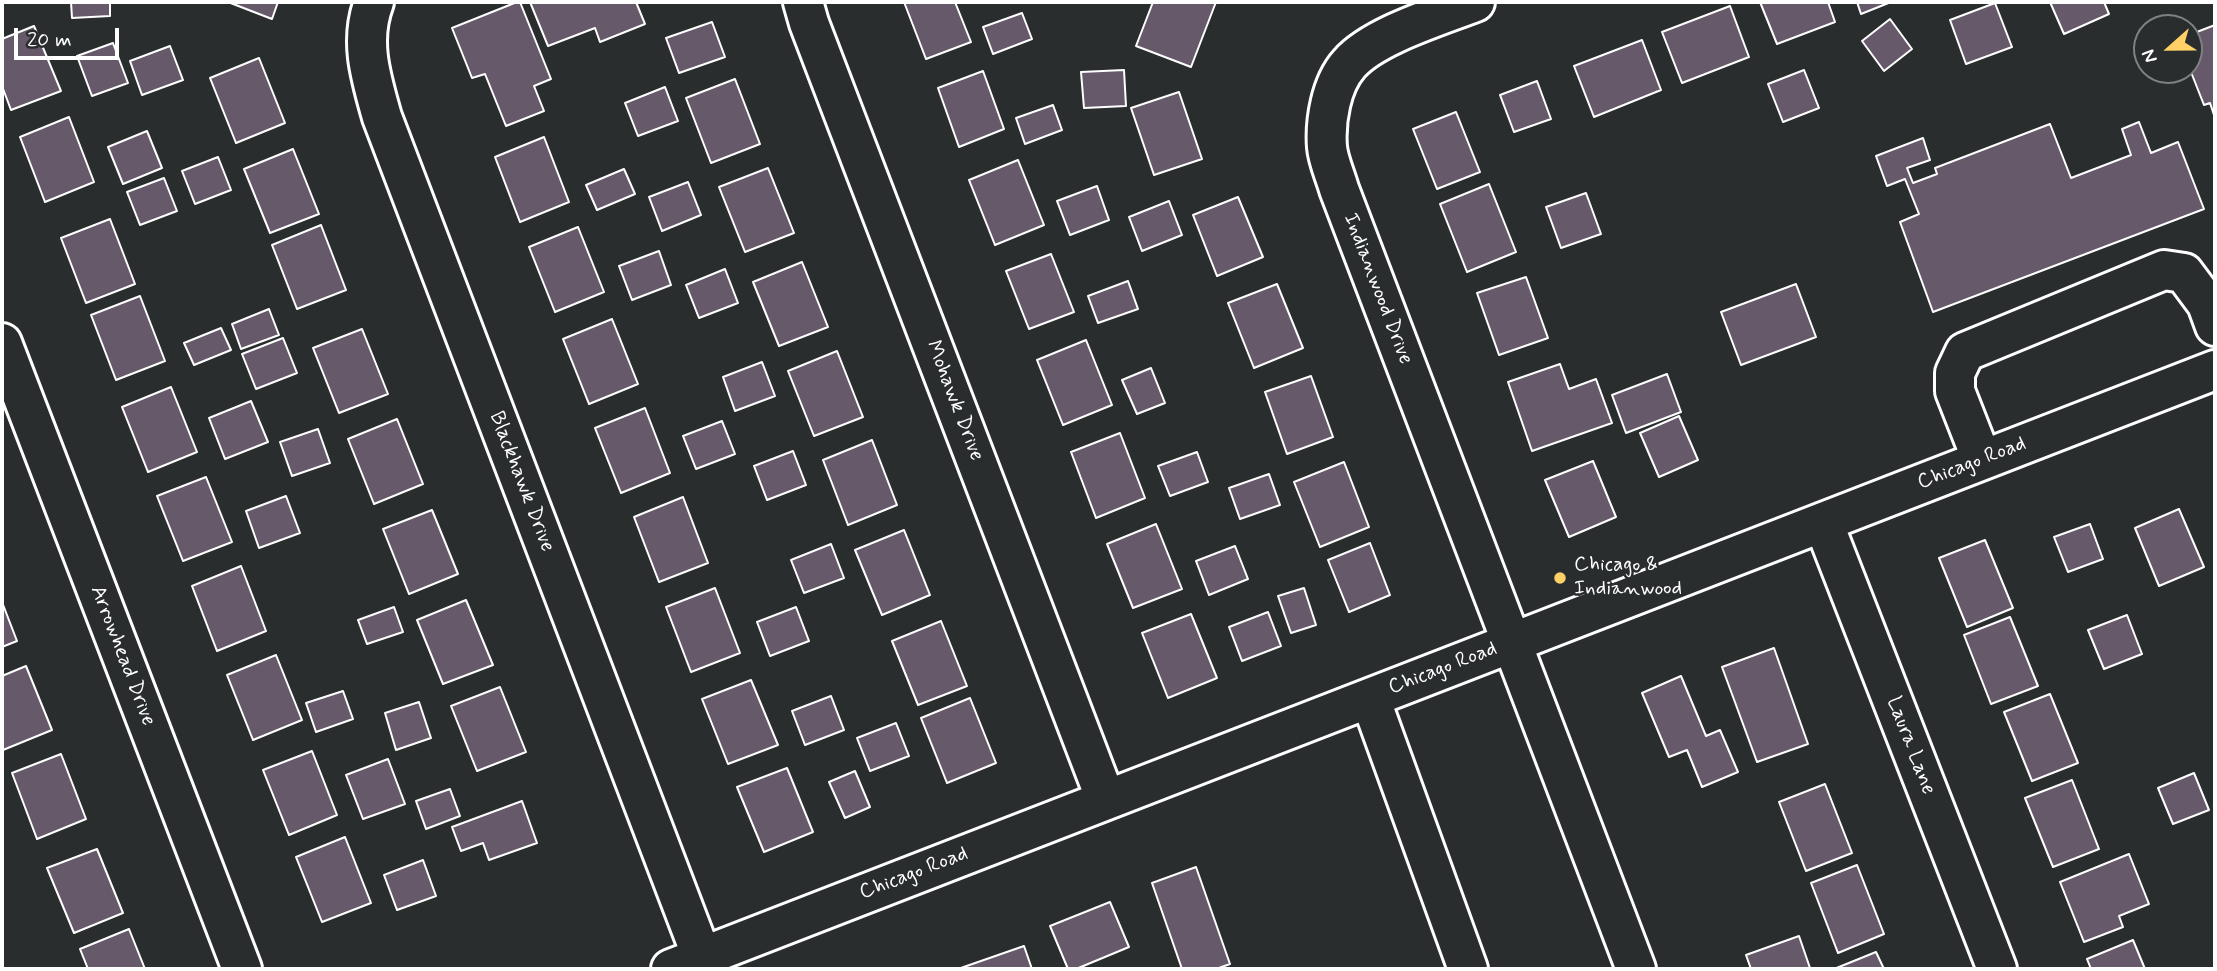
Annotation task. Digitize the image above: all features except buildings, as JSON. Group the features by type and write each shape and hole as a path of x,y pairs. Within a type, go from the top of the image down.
{"street":[{"name":"Blackhawk Drive","path":"374,2 366,33 369,69 382,117 686,963"},
{"name":"Mohawk Drive","path":"803,2 1106,800"},
{"name":"Indianwood Drive","path":"1475,2 1375,44 1349,64 1335,87 1329,116 1327,147 1339,189 1636,969"},
{"path":"1982,460 1955,391 1955,373 1965,352 2164,270 2184,273 2207,304 2215,326"},
{"name":"Arrowhead Drive","path":"2,343 242,969"},
{"name":"Chicago Road","path":"686,963 2215,370"},
{"name":"Laura Lane","path":"1823,522 1997,969"},
{"path":"1370,698 1468,969"}],"place":[{"name":"Chicago & Indianwood","path":"1560,578"}]}
